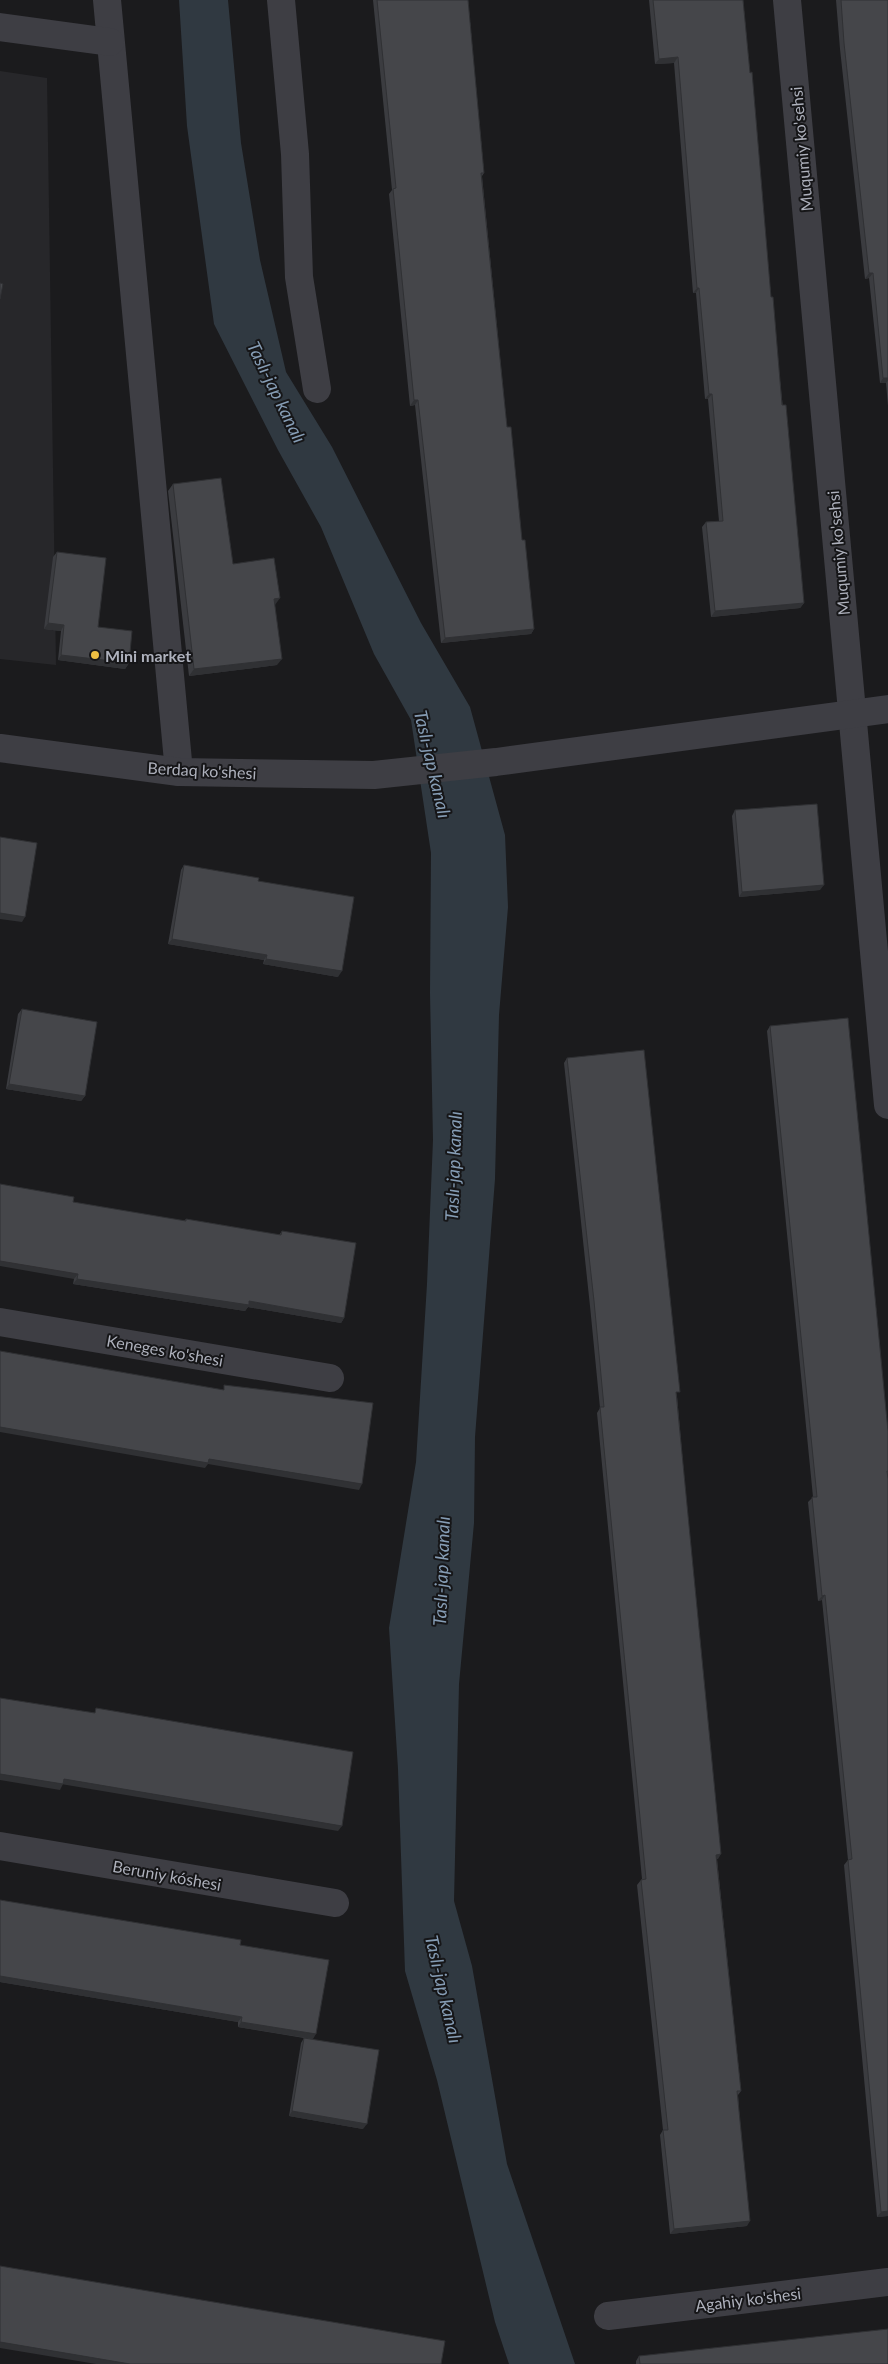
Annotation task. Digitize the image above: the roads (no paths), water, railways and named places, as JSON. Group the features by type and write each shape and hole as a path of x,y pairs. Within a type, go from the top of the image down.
{"street":[{"path":"107,0 179,772"},
{"path":"280,0 295,154 298,277 317,390"},
{"name":"Muqumiy ko'sehsi","path":"787,0 888,1105"},
{"path":"0,26 110,42"},
{"name":"Berdaq ko'shesi","path":"0,748 179,772 374,775 496,762 853,712 888,709"},
{"name":"Keneges ko'shesi","path":"0,1322 330,1378"},
{"name":"Beruniy kóshesi","path":"0,1846 335,1904"},
{"name":"Agahiy ko'shesi","path":"608,2316 888,2282"}],"water":[{"name":"Taslı-jap kanalı","path":"179,0 228,0 241,143 260,260 286,372 332,447 421,623 470,707 505,835 508,907 499,1015 495,1179 475,1437 474,1523 459,1684 454,1901 472,1966 507,2164 575,2364 509,2364 495,2322 437,2080 405,1971 398,1769 389,1628 416,1462 427,1284 433,1140 430,993 431,853 411,720 374,654 321,527 278,450 214,324 187,126"}],"place":[{"name":"Mini market","path":"95,655"}]}
